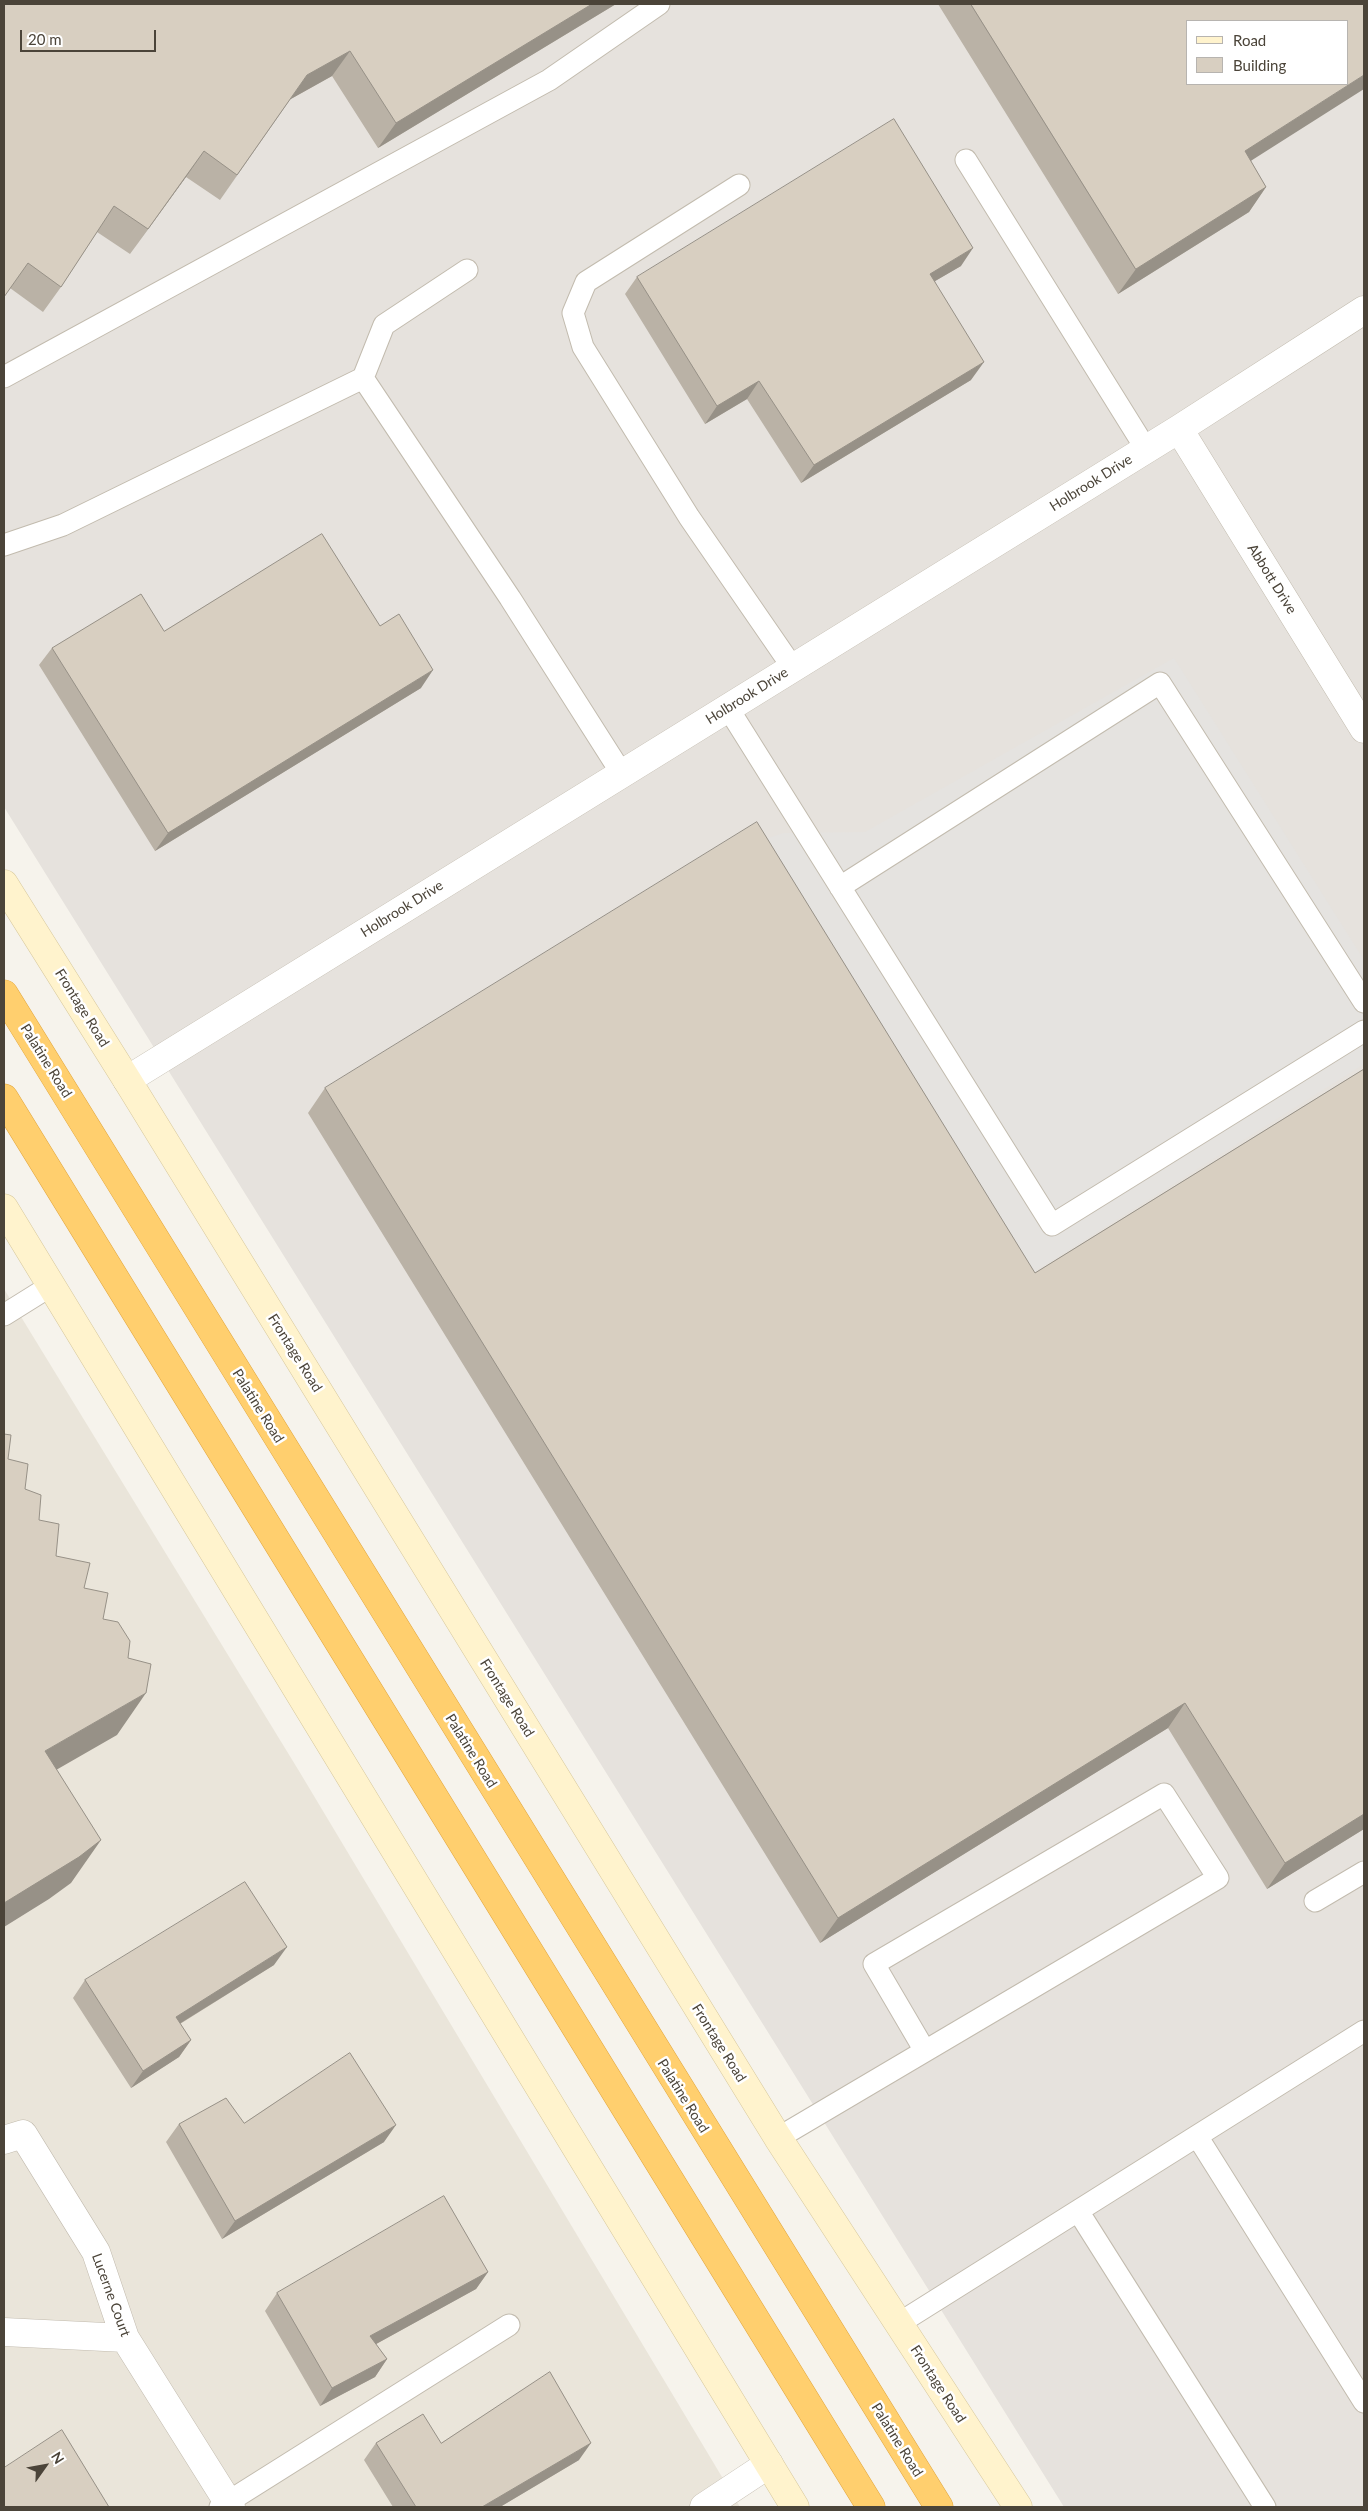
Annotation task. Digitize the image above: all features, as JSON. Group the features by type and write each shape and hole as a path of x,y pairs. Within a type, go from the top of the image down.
{"highway":[{"name":"Palatine Road","path":"4,994 939,2507"},
{"path":"4,1098 871,2507"}],"street":[{"name":"Holbrook Drive","path":"127,1080 1179,429 1364,310"},
{"name":"Abbott Drive","path":"1179,429 1364,729"},
{"name":"Frontage Road","path":"4,884 127,1080 778,2138 1018,2507"},
{"path":"4,1208 795,2507"},
{"name":"Lucerne Court","path":"13,2137 96,2252 126,2338 226,2506"},
{"path":"4,2332 126,2338"},
{"path":"704,2507 768,2464"}],"lane":[{"path":"4,377 549,80 659,4"},
{"path":"966,160 1146,449"},
{"path":"739,185 586,282 573,313 583,347 689,517 793,668"},
{"path":"4,545 63,525 363,378 384,325 467,270"},
{"path":"363,378 504,590 622,774"},
{"path":"840,888 1160,683 1364,1002"},
{"path":"728,708 1052,1225 1364,1031"},
{"path":"4,1315 52,1285"},
{"path":"778,2138 1218,1878 1164,1794 874,1964 925,2051"},
{"path":"1315,1901 1364,1872"},
{"path":"898,2324 1364,2031"},
{"path":"1197,2136 1364,2402"},
{"path":"1078,2211 1265,2507"},
{"path":"226,2506 508,2325"}],"shaded area":[{"path":"4,4 1364,4 1364,2507 1064,2507 4,807"},
{"path":"1174,658 1364,960 1364,1064 1010,1287 739,848 784,833 865,832"},
{"path":"4,1289 299,1771 740,2507 4,2507"}],"building":[{"path":"4,4 592,4 396,123 350,51 307,75 237,175 204,151 148,229 114,206 61,287 28,263 4,297"},
{"path":"971,4 1364,4 1364,75 1245,151 1266,187 1136,269"},
{"path":"894,119 973,248 930,274 984,362 814,465 759,381 717,406 637,277"},
{"path":"322,534 380,626 399,614 433,670 168,833 52,648 141,594 164,631"},
{"path":"757,822 1035,1273 1364,1069 1364,1814 1285,1863 1185,1703 838,1918 325,1088"},
{"path":"4,1434 11,1435 8,1459 28,1464 25,1489 41,1495 39,1520 59,1524 56,1556 90,1563 84,1588 108,1593 103,1619 118,1622 130,1641 128,1658 151,1664 146,1693 45,1751 101,1840 79,1857 4,1903"},
{"path":"245,1882 287,1947 176,2017 191,2040 143,2071 85,1980"},
{"path":"350,2053 396,2125 235,2221 179,2124 226,2098 244,2123"},
{"path":"444,2196 488,2272 370,2336 387,2359 332,2388 277,2293"},
{"path":"550,2372 591,2443 482,2507 416,2507 376,2443 423,2414 441,2443"},
{"path":"62,2430 109,2507 4,2507 4,2468"}]}
